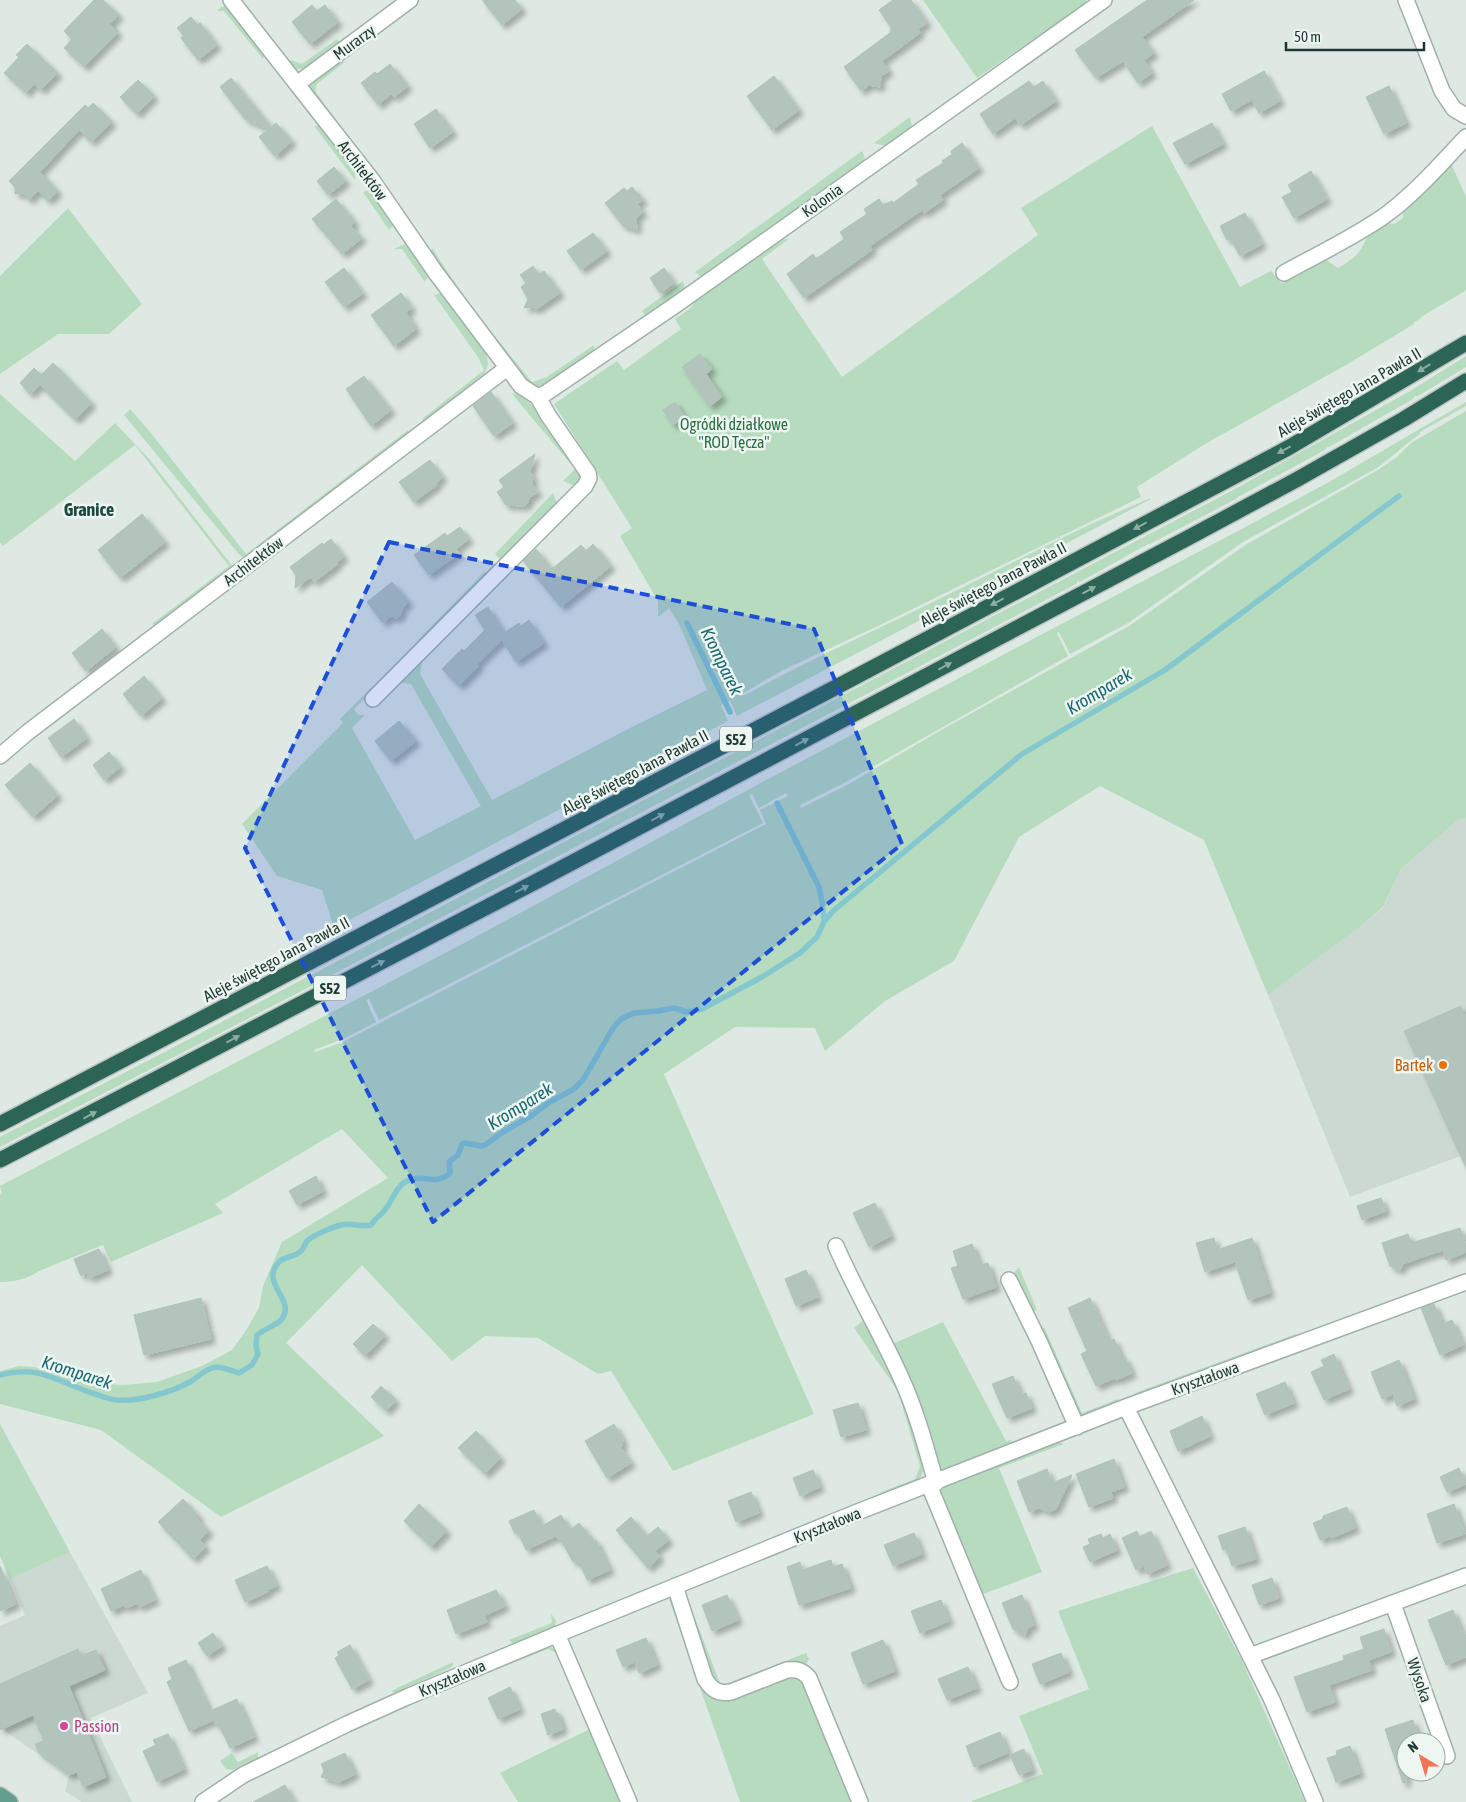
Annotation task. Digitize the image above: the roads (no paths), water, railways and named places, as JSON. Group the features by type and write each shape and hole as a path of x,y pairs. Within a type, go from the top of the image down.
{"highway":[{"name":"Aleje świętego Jana Pawła II","path":"0,1124 1246,470 1388,391 1466,343"},
{"name":"S52","path":"0,1160 1184,540 1296,480 1404,419 1466,381"},
{"path":"0,1168 46,1137"}],"main road":[{"path":"0,1796 10,1802"}],"street":[{"name":"Architektów","path":"231,0 372,180 436,273 507,368 521,386 538,397 548,415 585,466 589,478 585,486 373,699"},
{"name":"Murarzy","path":"297,84 410,0"},
{"name":"Kolonia","path":"538,397 677,304 1104,0"},
{"path":"1406,0 1442,92 1454,109 1466,116"},
{"path":"1284,273 1386,215 1466,137"},
{"name":"Architektów","path":"0,756 36,726 507,368"},
{"path":"836,1246 912,1403 932,1484 1010,1682"},
{"path":"1009,1280 1039,1341 1077,1427"},
{"name":"Kryształowa","path":"203,1802 243,1775 316,1739 407,1697 557,1634 856,1513 1126,1408 1466,1282"},
{"path":"1126,1408 1272,1700 1315,1802"},
{"path":"1250,1656 1466,1576"},
{"path":"675,1586 705,1679 711,1688 724,1693 731,1692 787,1670 796,1669 804,1672 809,1678 860,1802"},
{"name":"Wysoka","path":"1394,1604 1447,1756"},
{"path":"557,1634 629,1802"}],"waterway":[{"name":"Kromparek","path":"0,1375 15,1372 40,1374 85,1391 115,1400 125,1400 145,1398 174,1389 190,1382 212,1368 222,1368 239,1373 252,1365 258,1354 256,1346 257,1335 280,1321 285,1312 285,1305 273,1278 274,1271 280,1260 296,1255 303,1249 307,1241 328,1229 345,1224 371,1225 387,1207 402,1184 417,1178 435,1180 445,1177 450,1173 449,1162 458,1155 462,1144 485,1145 548,1103 574,1089 583,1080 613,1028 621,1019 634,1013 674,1008 687,1012 702,1009 762,977 800,953 817,937 824,922 832,912 1022,754 1165,670 1399,496"},
{"name":"Kromparek","path":"687,623 730,712"},
{"name":"Kromparek","path":"777,803 819,887 824,922"}],"place":[{"name":"Bartek","path":"1443,1065"},
{"name":"Passion","path":"64,1726"}],"district":[{"name":"Granice","path":"89,509"}],"park label":[{"name":"Ogródki działkowe \"ROD Tęcza\"","path":"734,433"}]}
